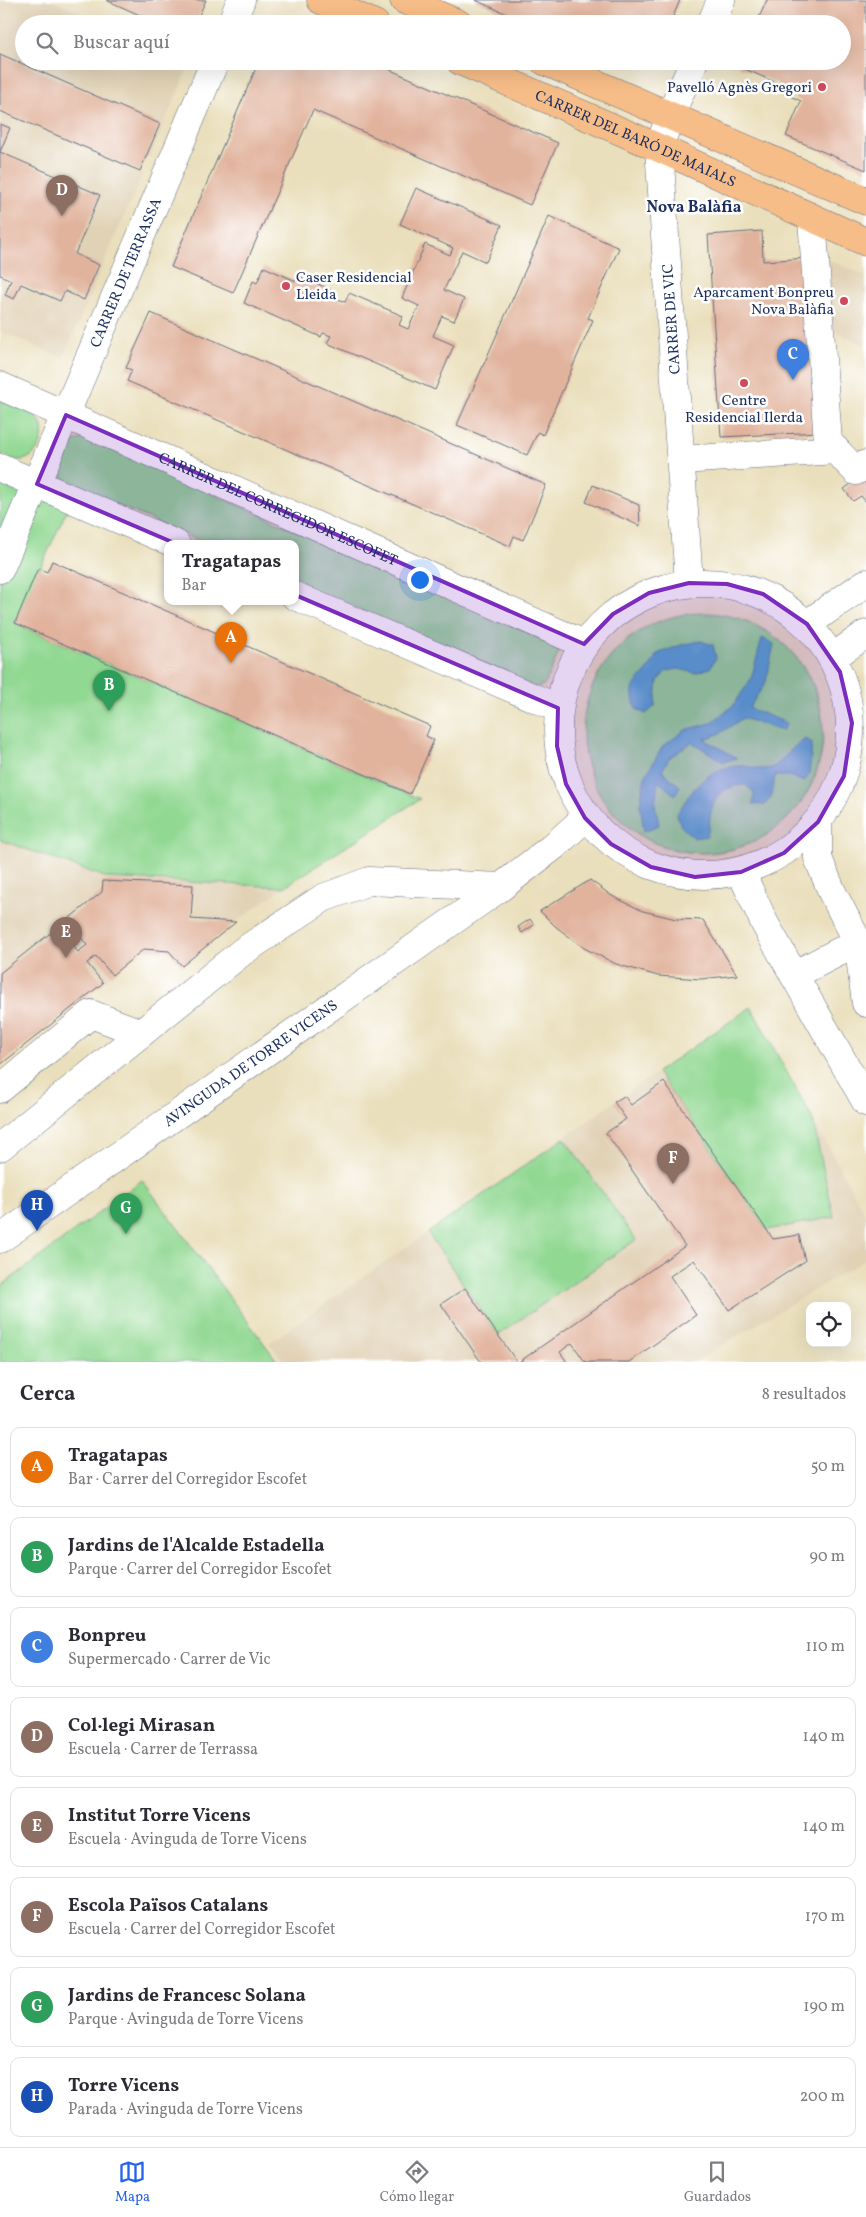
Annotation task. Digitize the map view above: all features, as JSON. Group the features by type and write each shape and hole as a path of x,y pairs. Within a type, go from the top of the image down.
{"main road":[{"path":"321,0 355,15"},
{"path":"404,0 438,15"},
{"name":"CARRER DEL BARÓ DE MAIALS","path":"481,70 866,242"},
{"path":"565,70 866,202"}],"street":[{"path":"235,15 241,0"},
{"path":"714,15 721,0"},
{"name":"CARRER DE TERRASSA","path":"0,570 211,70"},
{"name":"CARRER DE VIC","path":"689,583 659,148 670,116 690,70"},
{"path":"812,218 828,442 856,471 866,464"},
{"name":"CARRER DEL CORREGIDOR ESCOFET","path":"0,386 584,644"},
{"path":"681,460 836,450"},
{"path":"0,468 167,540"},
{"path":"689,583 727,584 762,594 795,613 807,624 833,657 840,672 852,724 844,776 818,822 784,853 741,872 695,876 651,867 611,844 586,818 566,784 557,746 558,708 567,674 584,644 613,614 649,593 689,583"},
{"path":"807,624 866,583"},
{"path":"299,598 558,708"},
{"path":"833,657 866,634"},
{"name":"AVINGUDA DE TORRE VICENS","path":"0,1239 501,887 554,846 586,818"},
{"path":"818,822 818,858 832,892 858,942 866,1003"},
{"path":"741,872 765,924 866,1102"},
{"path":"0,1147 242,952 323,898 369,881 501,887"},
{"path":"794,975 858,942"},
{"path":"0,1089 91,1014 141,1033"}],"highlighted area":[{"path":"66,415 584,644 613,614 649,593 689,583 727,584 763,594 807,624 840,672 852,723 844,776 818,822 784,853 741,872 695,877 651,867 611,844 585,818 566,784 557,746 558,708 37,484"}],"shaded area":[{"path":"0,0 50,0 84,15 15,15 15,70 187,70 150,157 146,156 140,171 143,173 63,358 0,331"},
{"path":"820,256 866,276 866,345 823,326 819,432 774,435 764,261"},
{"path":"0,840 108,878 284,887 236,922 182,966 169,951 144,949 0,1065"},
{"path":"751,1007 866,1216 866,1259 694,1362 284,1362 269,1343"}],"green space":[{"path":"0,400 19,407 36,417 40,422 42,428 41,442 34,454 28,458 17,460 0,453"},
{"path":"87,439 558,645 559,652 545,684 537,688 299,584 299,540 198,540 69,484 64,479 60,465 64,452 74,442"},
{"path":"0,468 72,499 15,623 420,799 284,887 108,878 0,840"},
{"path":"703,613 738,618 749,622 770,633 788,648 803,666 814,687 818,698 823,733 818,768 814,779 803,800 788,818 770,833 749,844 738,848 703,853 668,848 657,844 636,833 618,818 603,800 592,779 588,768 583,733 588,698 592,687 603,666 618,648 636,633 657,622 668,618"},
{"path":"751,1007 812,1118 834,1217 767,1230 657,1072"},
{"path":"564,1138 636,1240 498,1335 428,1233"},
{"path":"142,1180 278,1362 0,1362 0,1287"}],"water":[{"path":"762,638 774,644 766,682 749,708 787,723 782,731 743,718 719,734 704,739 737,758 723,762 692,742 669,758 662,771 680,786 675,795 658,781 655,805 659,825 644,831 640,805 645,777 663,746 685,730 711,723 733,706 751,679"},
{"path":"701,641 713,645 716,658 710,668 695,673 679,669 666,671 658,681 655,706 646,714 636,709 633,690 657,654 681,645"},
{"path":"806,739 812,743 809,774 804,782 789,776 775,776 771,797 765,805 753,804 754,792 746,785 739,785 723,791 719,795 713,805 707,836 694,838 681,826 677,814 689,795 711,774 731,767 770,768 779,763"}],"building":[{"path":"106,0 206,0 199,15 140,15"},
{"path":"475,0 680,0 674,15 509,15"},
{"name":"Pavelló Agnès Gregori","path":"767,0 866,0 866,170 786,136 801,101 777,90 779,84 747,70 851,70 851,15 760,15"},
{"path":"0,54 15,61 15,70 37,70 160,124 140,171 0,111"},
{"path":"255,70 391,70 558,143 530,205 313,110 233,293 171,267"},
{"path":"0,124 10,128 0,152"},
{"path":"0,152 100,195 75,254 99,265 84,300 65,291 60,301 21,284 14,299 5,295 11,280 0,275"},
{"name":"Caser Residencial Lleida","path":"416,188 502,225 486,262 462,251 444,290 464,299 454,321 442,316 433,336 454,345 435,390 327,343 331,336 323,333 321,337 244,303 253,281 257,283 264,267 296,281 298,276 330,289 327,294 345,302 349,293 403,316 399,325 408,329 419,306 402,298 425,244 450,255 453,248 400,224"},
{"path":"549,216 619,248 588,318 593,320 543,435 538,432 527,455 457,425"},
{"path":"762,231 763,261 808,258 819,432 721,437 708,235"},
{"path":"151,313 546,485 523,540 514,536 510,546 127,381 132,370 126,368"},
{"path":"866,473 866,502 861,496 853,501 844,489"},
{"path":"593,485 639,505 640,526 586,502"},
{"path":"52,561 430,726 426,736 434,740 410,794 15,623 38,568 47,572"},
{"path":"590,880 612,896 643,911 676,919 703,920 737,975 701,979 658,976 616,964 584,948 555,926 540,911"},
{"path":"103,881 193,885 191,919 236,922 182,966 169,951 144,949 112,975 96,956 87,963 103,983 0,1065 0,973 58,927 78,952 87,945 67,920 102,892"},
{"path":"530,919 534,925 522,933 518,927"},
{"path":"664,1082 773,1239 799,1235 805,1261 729,1310 694,1260 670,1276 696,1315 629,1362 585,1362 572,1343 560,1352 567,1362 519,1362 685,1246 606,1133 626,1119 614,1102 624,1096 631,1105"},
{"path":"465,1288 517,1362 481,1362 441,1304"}],"place":[{"name":"Pavelló Agnès Gregori","path":"822,87"},
{"name":"Col·legi Mirasan","path":"62,216"},
{"name":"Caser Residencial Lleida","path":"286,286"},
{"name":"Aparcament Bonpreu Nova Balàfia","path":"844,301"},
{"name":"Bonpreu","path":"793,380"},
{"name":"Centre Residencial Ilerda","path":"744,383"},
{"name":"Tragatapas","path":"231,663"},
{"name":"Jardins de l'Alcalde Estadella","path":"109,711"},
{"name":"Institut Torre Vicens","path":"66,958"},
{"name":"Escola Països Catalans","path":"673,1184"},
{"name":"Torre Vicens","path":"37,1231"},
{"name":"Jardins de Francesc Solana","path":"126,1234"}],"district":[{"name":"Nova Balàfia","path":"694,206"}]}
